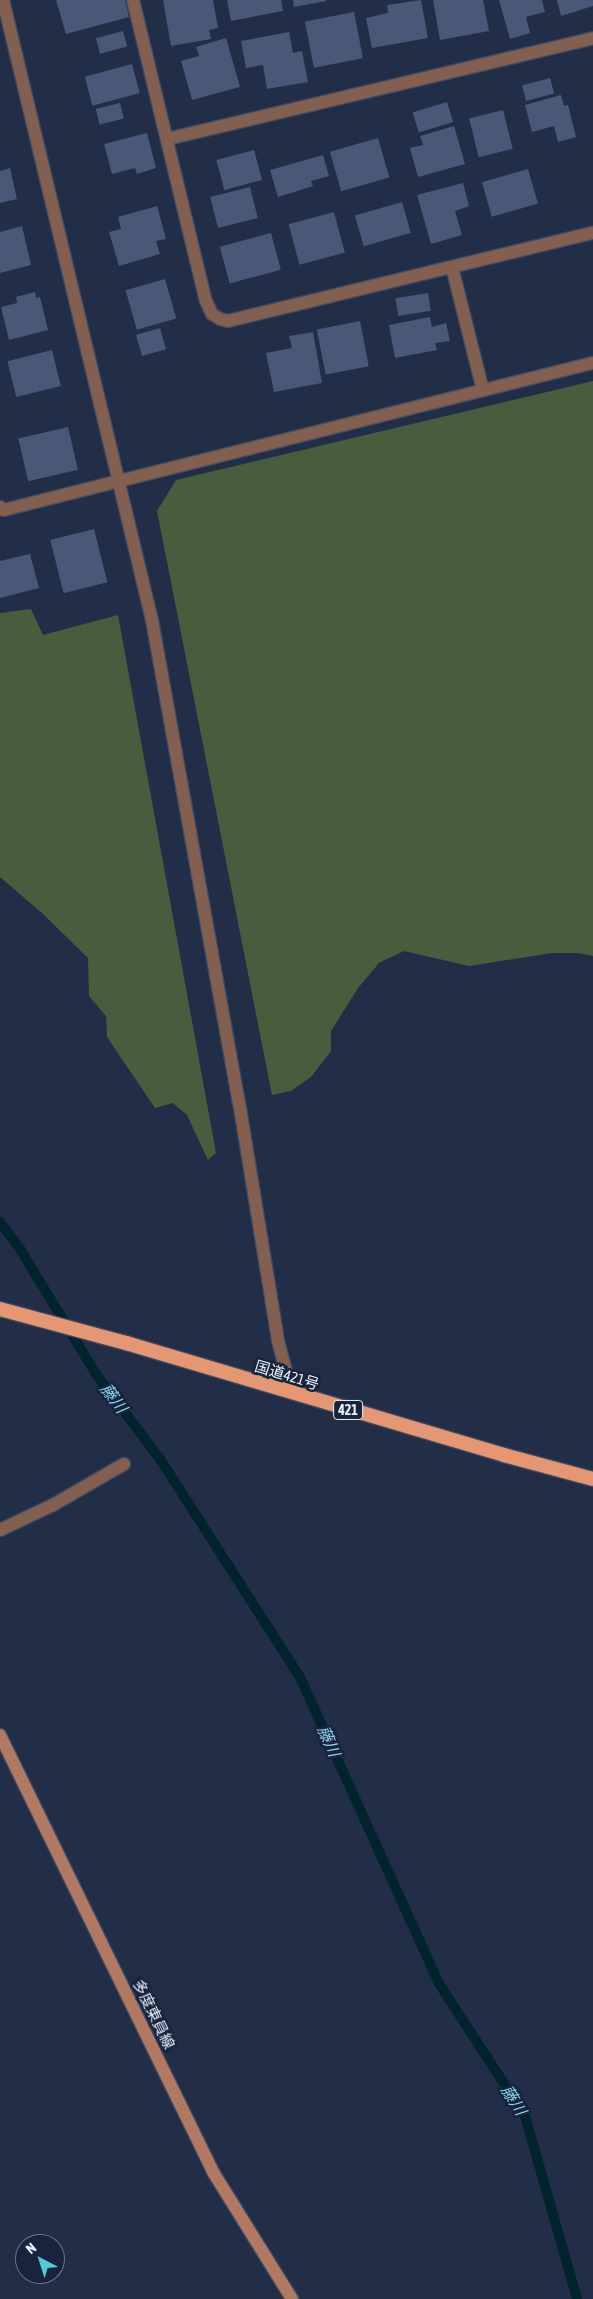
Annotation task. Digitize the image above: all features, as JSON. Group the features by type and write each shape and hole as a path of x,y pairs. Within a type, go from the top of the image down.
{"highway":[{"name":"国道421号","path":"0,1309 593,1479"}],"main road":[{"name":"多度東員線","path":"0,1735 213,2172 292,2299"}],"street":[{"path":"3,0 152,620 239,1102 278,1341 292,1393"},
{"path":"132,0 206,301 212,314 220,319 228,321 593,232"},
{"path":"167,139 593,38"},
{"path":"452,267 483,390"},
{"path":"0,507 4,510 593,363"},
{"path":"0,1530 54,1505 124,1464"}],"green space":[{"path":"593,381 593,956 578,953 552,953 469,966 404,951 379,963 358,988 331,1031 331,1051 311,1077 291,1091 272,1095 157,511 176,480"},
{"path":"31,609 43,635 118,615 216,1153 208,1160 187,1115 173,1103 155,1108 107,1037 106,1016 89,996 88,958 42,913 0,877 0,613"}],"building":[{"path":"56,0 125,0 129,17 66,34"},
{"path":"163,0 213,0 218,28 209,30 211,39 171,46"},
{"path":"227,0 281,0 283,11 231,21"},
{"path":"293,0 326,0 326,1 294,7"},
{"path":"421,0 428,38 372,48 366,18 388,13 387,5"},
{"path":"433,0 483,0 489,31 440,40"},
{"path":"499,0 542,0 545,12 526,17 530,33 510,39"},
{"path":"557,0 593,0 593,6 561,16"},
{"path":"354,12 363,58 314,68 305,22"},
{"path":"123,31 127,46 100,54 96,38"},
{"path":"289,32 293,53 302,51 308,82 267,89 263,65 246,68 241,41"},
{"path":"226,38 240,87 192,100 181,61 199,56 196,47"},
{"path":"132,64 140,93 92,106 85,77"},
{"path":"550,78 554,93 526,101 522,86"},
{"path":"561,95 564,106 568,105 576,137 558,142 554,126 532,132 525,105"},
{"path":"447,102 453,122 419,133 413,113"},
{"path":"120,103 124,119 100,125 96,109"},
{"path":"503,110 513,149 479,157 469,118"},
{"path":"454,126 465,164 418,177 410,148 423,145 420,136"},
{"path":"147,133 156,168 137,174 135,168 112,174 104,144"},
{"path":"378,138 389,177 341,191 330,152"},
{"path":"254,150 262,180 224,190 216,160"},
{"path":"323,155 329,176 311,181 313,186 278,197 270,170"},
{"path":"10,168 17,199 0,203 0,171"},
{"path":"528,169 538,204 492,217 482,182"},
{"path":"463,183 469,206 455,211 462,235 431,244 417,195"},
{"path":"250,187 258,218 218,228 210,197"},
{"path":"402,202 411,233 364,246 355,216"},
{"path":"157,206 166,239 156,241 160,254 119,266 109,232 121,229 118,217"},
{"path":"334,212 345,253 299,265 289,224"},
{"path":"22,226 31,265 0,273 0,232"},
{"path":"271,233 281,270 230,283 220,247"},
{"path":"165,279 176,318 137,330 126,290"},
{"path":"35,292 36,298 40,297 48,330 9,340 1,307 17,303 16,297"},
{"path":"428,293 431,311 398,316 395,298"},
{"path":"430,317 432,327 446,323 450,341 435,343 437,350 395,358 389,325"},
{"path":"360,321 369,366 326,375 317,329"},
{"path":"160,328 166,349 142,356 136,335"},
{"path":"313,332 322,383 274,392 266,353 292,348 289,336"},
{"path":"52,350 61,386 16,397 7,361"},
{"path":"68,427 78,470 28,481 18,438"},
{"path":"94,529 107,582 64,593 50,540"},
{"path":"30,554 39,588 0,598 0,561"}],"waterway":[{"name":"藤川","path":"0,1222 20,1249 96,1374 160,1459 300,1677 440,1985 525,2116 577,2299"}]}
